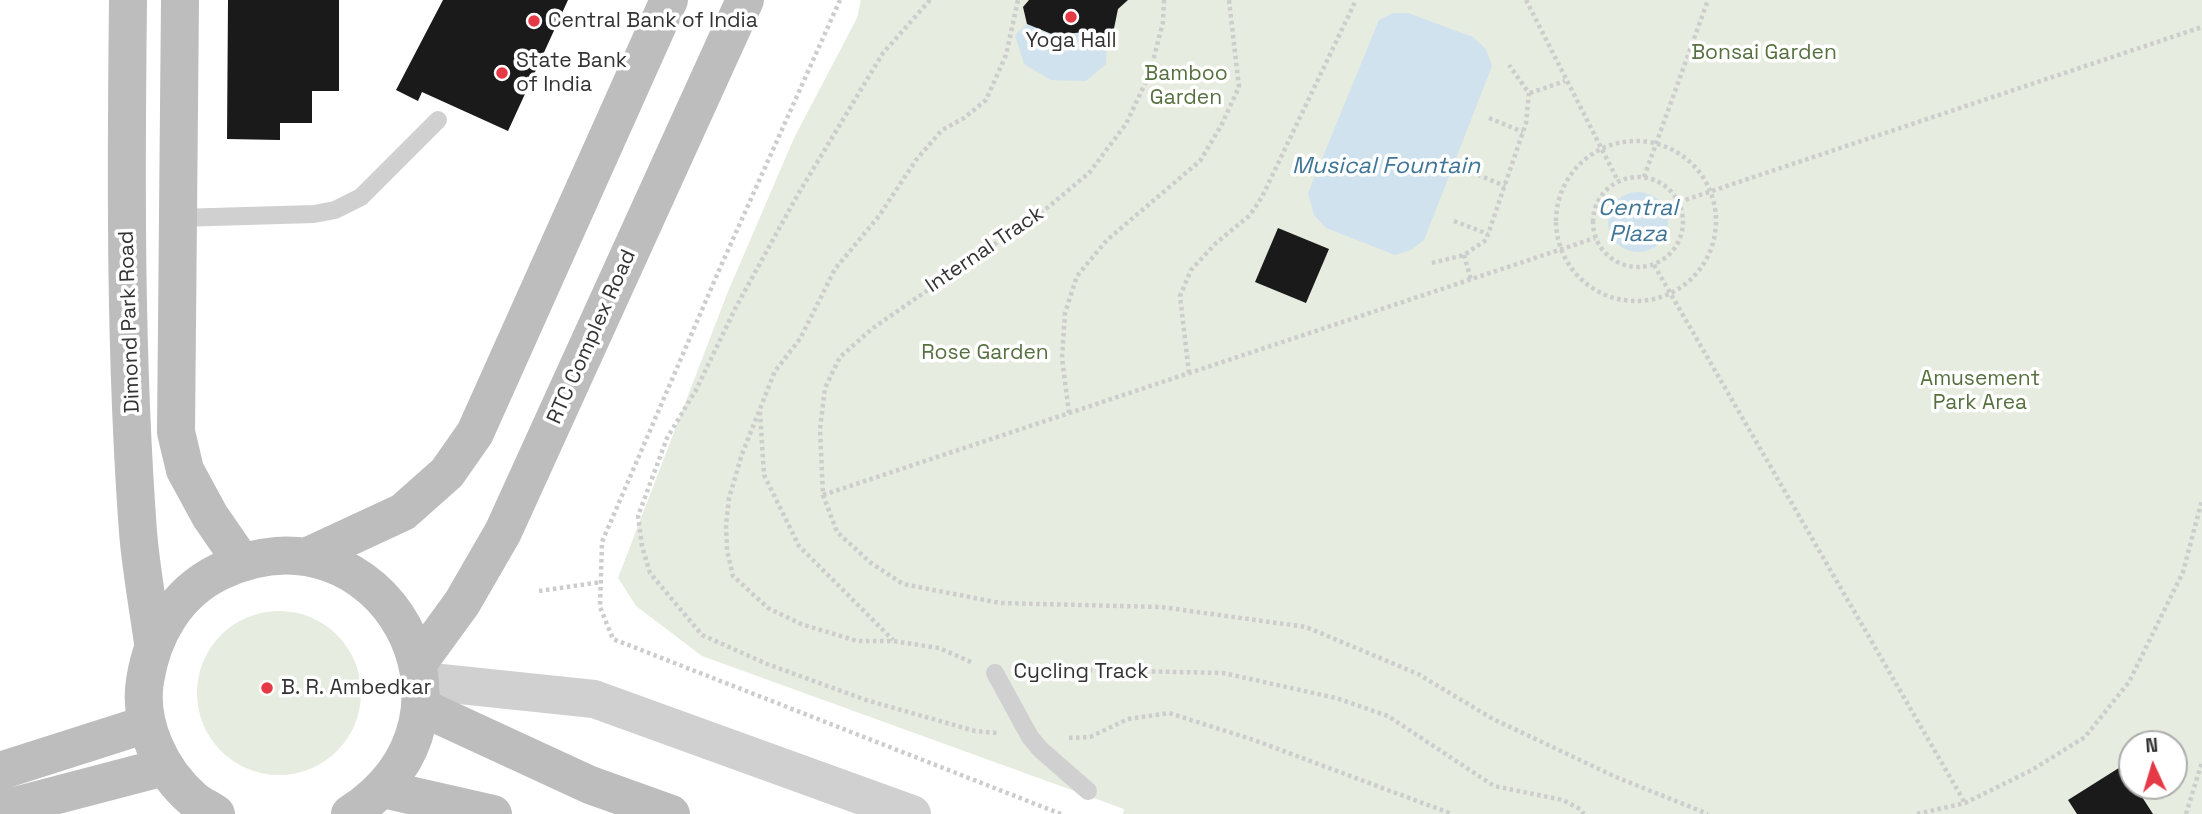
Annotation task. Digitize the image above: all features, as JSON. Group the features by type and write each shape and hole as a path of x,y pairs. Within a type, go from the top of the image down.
{"main road":[{"name":"Dimond Park Road","path":"128,0 126,183 130,372 138,534 153,643"},
{"name":"Dimond Park Road","path":"180,0 176,432 186,470 211,516 241,561"},
{"path":"306,556 403,512 447,473 474,433 669,0"},
{"name":"RTC Complex Road","path":"420,683 503,532 745,0"},
{"path":"216,814 193,799 164,768 147,724 144,683 153,643 174,607 204,579 241,561 274,555 306,556 346,569 379,593 402,626 420,683 420,720 407,757 383,789 350,814"},
{"path":"420,683 590,785 671,814"},
{"path":"0,771 147,724"},
{"path":"0,810 164,768"},
{"path":"383,789 493,814"}],"street":[{"path":"420,683 594,699 912,814"}],"lane":[{"path":"178,218 314,214 335,210 361,197 438,120"},
{"path":"995,673 1030,737 1088,791"}],"path":[{"path":"840,0 720,268 602,542 600,607 613,639 1061,814"},
{"path":"930,0 883,53 797,196 736,307 696,390 667,438 638,516 642,546 650,573 702,635 767,664 866,700 975,731 1050,739 1090,737 1128,719 1169,713 1254,740 1452,814"},
{"name":"Cycling Track","path":"1018,0 1006,55 986,100 964,118 942,130 916,160 879,216 835,269 800,339 775,371 742,454 729,498 727,550 733,576 768,608 801,624 857,641 893,641 939,648 995,673 1033,675 1084,670 1223,673 1336,698 1388,716 1494,786 1563,800 1584,814"},
{"name":"Internal Track","path":"1164,0 1163,22 1150,73 1126,124 1089,173 1047,208 873,328 840,357 825,388 820,429 823,495 837,532 871,563 903,584 1000,603 1161,607 1306,627 1418,674 1493,719 1616,777 1708,814"},
{"path":"1069,413 1062,358 1065,313 1077,276 1107,240 1200,162 1221,126 1239,87 1229,0"},
{"path":"1189,373 1180,296 1191,270 1215,244 1250,215 1262,197 1356,0"},
{"path":"1526,0 1618,181"},
{"path":"1644,177 1708,0"},
{"path":"1679,202 2202,27"},
{"path":"1432,263 1464,255 1486,240 1523,132 1530,93 1509,65"},
{"path":"1530,93 1565,81"},
{"path":"1489,118 1523,132"},
{"path":"1621,142 1656,144 1681,154 1699,171 1711,191 1717,216 1715,239 1707,261 1692,279 1671,294 1647,301 1620,300 1595,291 1574,274 1560,250 1555,227 1557,203 1567,180 1582,162 1601,149 1621,142"},
{"path":"1471,172 1505,186"},
{"path":"1644,177 1658,181 1670,190 1679,202 1683,217 1680,239 1667,257 1654,265 1640,268 1624,266 1611,259 1595,238 1592,220 1595,205 1603,192 1618,181 1644,177"},
{"path":"1454,220 1488,234"},
{"path":"823,495 1595,238"},
{"path":"1464,255 1471,280"},
{"path":"1654,265 1965,803"},
{"path":"760,408 764,475 799,546 893,641"},
{"path":"1917,814 1965,803 2032,770 2085,737 2129,682 2183,572 2202,500"},
{"path":"539,591 602,582"},
{"path":"2186,814 2202,762"}],"green space":[{"path":"861,0 2202,0 2202,814 1123,814 1124,809 702,656 636,606 618,578 727,294 794,138 857,18"},
{"path":"279,611 310,617 337,635 355,662 361,693 355,724 337,751 310,769 279,775 248,769 221,751 203,724 197,693 203,662 221,635 248,617"}],"water":[{"name":"Musical Fountain","path":"1393,13 1408,13 1473,37 1486,49 1492,66 1424,240 1411,250 1395,255 1326,228 1314,215 1308,193 1379,20"},
{"path":"1027,24 1054,35 1085,32 1107,41 1106,64 1086,81 1051,80 1024,64 1015,35"},
{"name":"Central Plaza","path":"1638,192 1655,197 1663,205 1668,222 1663,239 1655,247 1638,252 1621,247 1613,239 1608,222 1613,205 1621,197"}],"building":[{"path":"228,0 339,0 339,91 312,91 312,123 280,123 280,140 227,139"},
{"path":"443,0 568,0 508,131 422,92 418,101 396,90"},
{"name":"Yoga Hall","path":"1029,0 1128,0 1118,9 1111,43 1085,32 1054,35 1027,24 1023,7"},
{"path":"1278,228 1329,249 1306,303 1255,282"},
{"path":"2118,769 2118,800 2144,800 2153,814 2077,814 2068,800"}],"place":[{"name":"Yoga Hall","path":"1071,17"},
{"name":"Central Bank of India","path":"534,21"},
{"name":"State Bank of India","path":"502,73"},
{"name":"B. R. Ambedkar","path":"267,688"}],"park label":[{"name":"Bonsai Garden","path":"1764,53"},
{"name":"Bamboo Garden","path":"1186,86"},
{"name":"Rose Garden","path":"985,353"},
{"name":"Amusement Park Area","path":"1980,391"}]}
